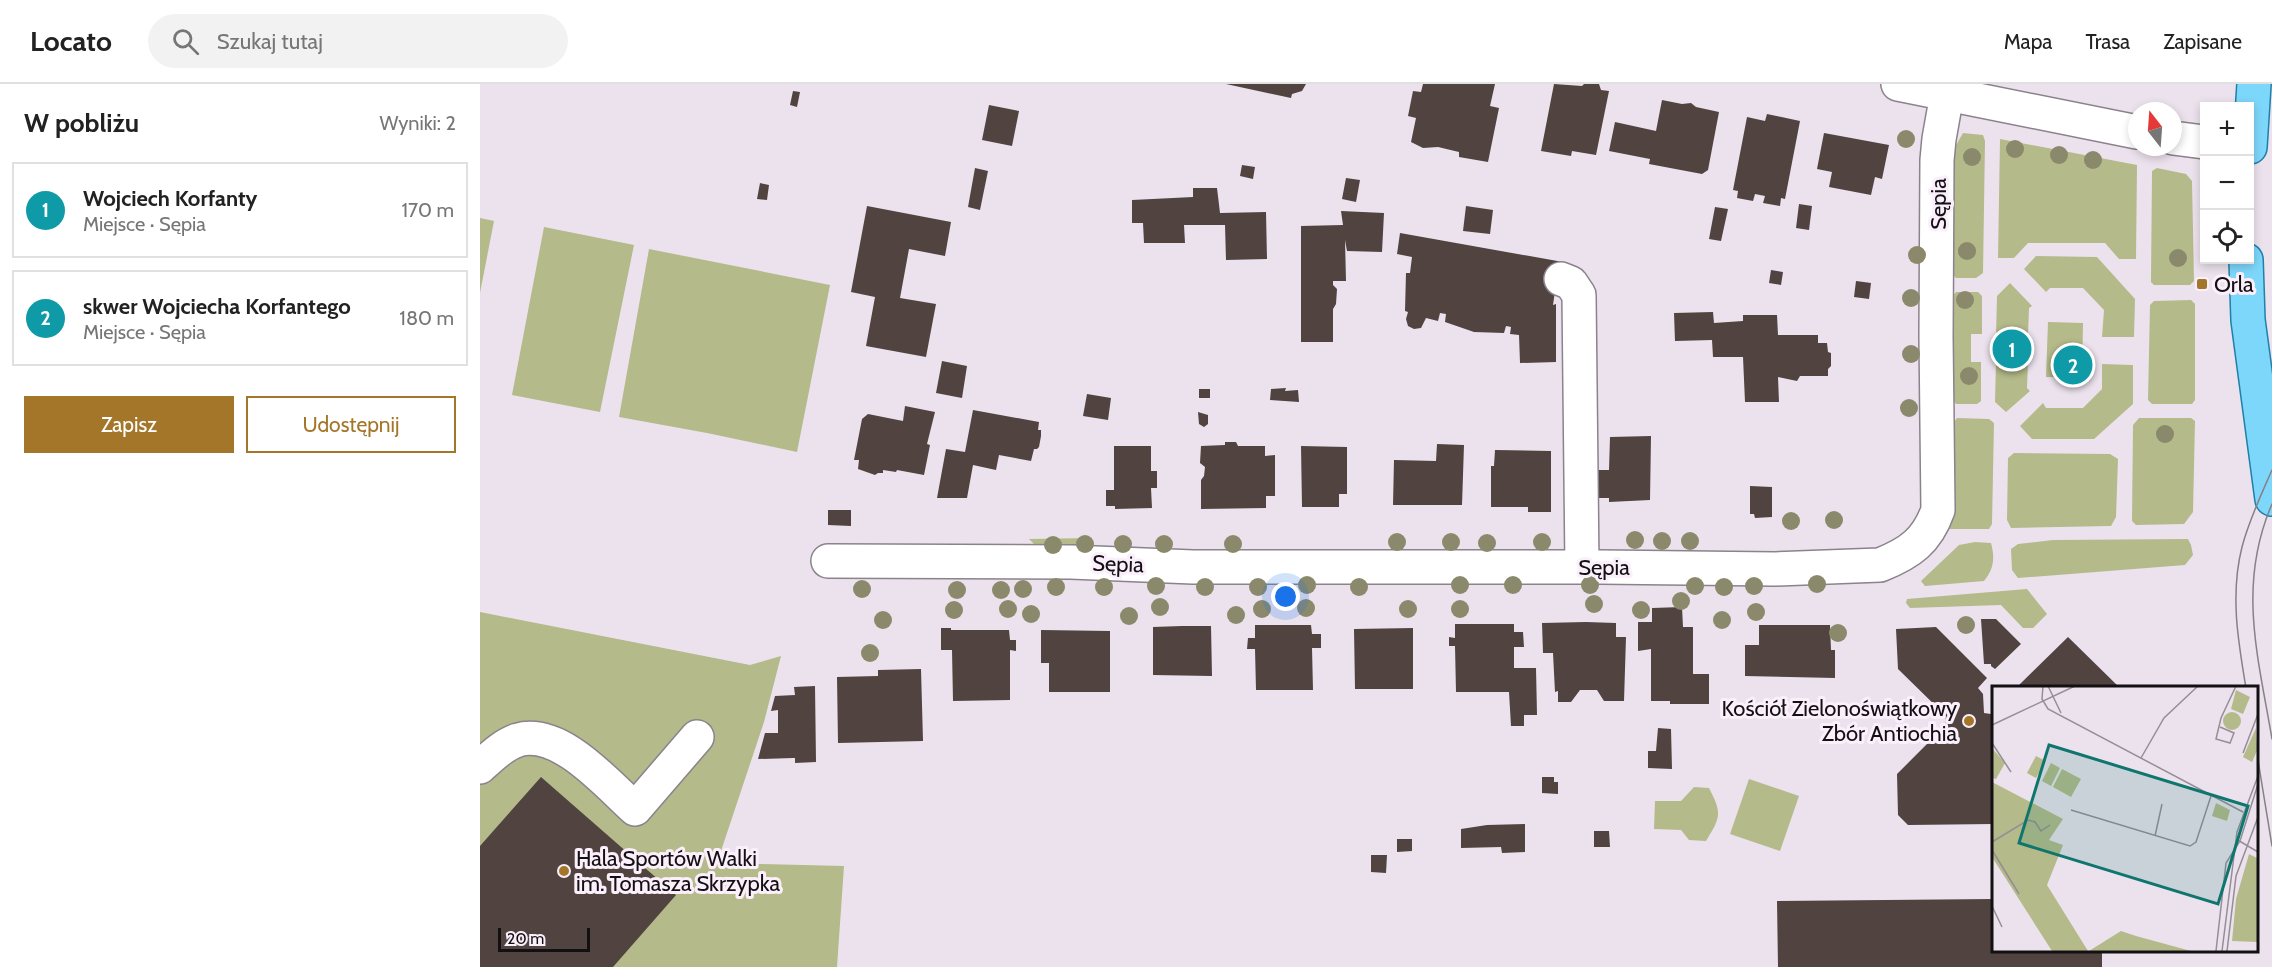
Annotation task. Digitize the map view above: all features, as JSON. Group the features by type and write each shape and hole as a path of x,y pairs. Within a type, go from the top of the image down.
{"main road":[{"path":"2253,102 2254,84"},
{"path":"2246,264 2248,320 2264,392 2272,499"}],"street":[{"path":"1898,84 2128,130"},
{"name":"Sępia","path":"828,561 1071,562 1193,567 1775,569 1880,565 1910,550 1928,533 1938,510 1938,160 1939,139 1947,94"},
{"path":"2182,139 2200,141"},
{"path":"1561,279 1571,283 1579,296 1582,567"},
{"path":"480,767 495,753 518,740 538,739 562,746 635,809 697,737"}],"green space":[{"path":"1963,133 1983,135 1985,141 1983,273 1976,278 1956,278 1952,274 1952,152"},
{"path":"2000,139 2137,165 2136,259 2119,259 2105,243 2028,243 2014,258 1998,258"},
{"path":"2157,168 2186,174 2192,181 2194,281 2190,285 2154,285 2151,282 2152,171"},
{"path":"480,218 494,221 480,293"},
{"path":"544,227 634,245 600,412 512,395"},
{"path":"649,249 830,285 797,452 619,417"},
{"path":"2036,256 2097,257 2135,299 2134,337 2102,337 2104,310 2083,288 2050,288 2046,292 2024,269"},
{"path":"2010,283 2032,306 2029,308 2028,334 1996,335 1997,296"},
{"path":"1956,292 1978,292 1982,296 1982,334 1971,334 1971,362 1981,362 1981,401 1977,404 1956,404 1952,398 1952,297"},
{"path":"2191,300 2195,304 2195,400 2192,404 2152,404 2148,400 2150,305 2154,301"},
{"path":"2048,322 2083,323 2082,378 2046,377"},
{"path":"1996,362 2028,362 2027,388 2030,391 2006,412 1995,402"},
{"path":"2102,364 2133,365 2133,404 2094,439 2032,439 2020,426 2043,403 2046,408 2083,408 2102,389"},
{"path":"1957,418 1989,419 1994,423 1992,524 1989,529 1949,529 1955,490 1953,423"},
{"path":"2139,418 2191,418 2195,421 2193,512 2184,524 2136,525 2132,521 2133,425"},
{"path":"2014,453 2110,454 2118,459 2116,517 2111,526 2011,528 2007,520 2008,458"},
{"path":"1092,538 1087,550 1036,546 1029,539"},
{"path":"2188,539 2193,555 2185,565 2018,578 2012,570 2011,549 2018,544 2053,540"},
{"path":"1975,542 1991,543 1992,568 1984,581 1925,586 1921,581 1959,545"},
{"path":"2027,589 2047,614 2033,628 2023,628 2001,605 1910,608 1906,603 1907,599"},
{"path":"480,612 750,665 781,656 764,722 717,863 844,866 837,967 480,967"},
{"path":"1749,779 1799,796 1780,851 1730,834"},
{"path":"1694,787 1709,788 1718,809 1715,826 1706,841 1689,840 1681,830 1654,829 1655,801 1681,801"}],"building":[{"path":"1226,84 1306,84 1302,91 1292,94 1291,98"},
{"path":"1423,84 1495,84 1490,106 1499,108 1488,162 1459,157 1459,152 1438,147 1423,148 1411,142 1416,118 1408,116 1413,91 1421,92"},
{"path":"1554,84 1582,86 1599,84 1601,90 1609,91 1596,155 1572,151 1571,156 1541,151"},
{"path":"793,91 800,92 797,107 790,105"},
{"path":"1662,100 1682,104 1691,103 1696,107 1719,112 1708,170 1702,174 1649,164 1650,159 1609,151 1615,122 1656,131"},
{"path":"989,105 1019,111 1012,146 982,140"},
{"path":"1767,114 1800,121 1785,199 1781,198 1780,206 1763,203 1765,196 1755,194 1753,201 1737,198 1738,191 1733,190 1747,117 1765,121"},
{"path":"1824,133 1889,145 1882,179 1875,177 1871,195 1829,187 1832,172 1817,169"},
{"path":"1242,165 1255,167 1253,179 1240,176"},
{"path":"975,168 988,171 980,210 968,207"},
{"path":"1346,178 1360,180 1356,202 1342,199"},
{"path":"760,183 769,185 767,200 757,199"},
{"path":"1193,188 1217,188 1220,213 1266,212 1267,259 1226,260 1225,225 1184,225 1185,243 1144,243 1143,223 1132,223 1132,200 1193,197"},
{"path":"1799,204 1812,206 1809,230 1796,228"},
{"path":"867,206 951,222 945,256 909,249 900,298 936,304 926,357 866,346 875,297 851,292"},
{"path":"1466,206 1493,210 1490,234 1463,231"},
{"path":"1715,207 1728,209 1721,241 1709,239"},
{"path":"1341,211 1384,213 1382,252 1347,251 1345,240 1346,281 1333,281 1337,289 1336,304 1333,309 1333,342 1301,342 1301,226 1343,225"},
{"path":"1400,233 1563,262 1559,292 1555,291 1553,305 1556,304 1556,362 1520,363 1519,335 1510,334 1511,327 1506,326 1504,333 1474,332 1445,322 1446,314 1440,313 1438,321 1426,318 1421,328 1414,329 1408,326 1406,319 1408,312 1405,311 1406,273 1410,273 1412,257 1397,254"},
{"path":"1771,270 1783,272 1781,285 1769,283"},
{"path":"1856,281 1871,283 1869,299 1854,297"},
{"path":"1713,312 1714,323 1743,321 1743,315 1777,315 1778,335 1818,335 1818,343 1827,343 1828,352 1831,353 1828,376 1800,376 1797,381 1778,377 1779,402 1745,402 1743,357 1713,357 1712,340 1675,341 1674,313"},
{"path":"942,361 967,366 962,398 936,393"},
{"path":"1286,388 1285,391 1298,390 1299,402 1270,400 1271,389"},
{"path":"1199,389 1210,389 1210,398 1199,398"},
{"path":"1087,394 1111,398 1108,420 1083,416"},
{"path":"905,406 935,412 927,444 930,445 924,475 883,470 883,473 875,475 858,469 859,460 854,460 862,419 868,414 903,421"},
{"path":"973,410 1039,422 1038,430 1041,430 1041,436 1039,447 1034,449 1031,461 999,455 996,470 973,465 967,498 937,498 946,449 965,452"},
{"path":"1198,412 1208,415 1208,424 1204,427 1199,424"},
{"path":"1651,436 1650,500 1609,502 1609,498 1593,498 1593,470 1609,470 1610,437"},
{"path":"1225,442 1236,442 1238,446 1265,446 1265,456 1275,455 1275,496 1266,496 1266,508 1201,509 1201,480 1205,467 1200,463 1201,446 1225,445"},
{"path":"1437,444 1464,445 1462,505 1393,505 1394,460 1436,461"},
{"path":"1114,446 1151,446 1151,471 1157,471 1157,488 1151,488 1152,508 1115,509 1115,506 1106,506 1106,490 1114,490"},
{"path":"1301,446 1347,447 1347,494 1339,494 1339,507 1302,507"},
{"path":"1495,450 1551,451 1551,512 1528,512 1528,507 1491,507 1491,466 1494,466"},
{"path":"1750,486 1772,487 1772,517 1755,518 1754,514 1750,514"},
{"path":"828,510 851,510 851,526 828,525"},
{"path":"1682,607 1683,627 1693,627 1693,674 1709,674 1709,704 1670,704 1670,701 1651,701 1651,649 1638,651 1638,622 1652,622 1652,608"},
{"path":"1981,619 1996,619 2021,644 1995,669 1991,664 1984,664"},
{"path":"1542,623 1616,623 1616,637 1626,637 1624,701 1604,701 1597,690 1580,690 1571,702 1558,702 1558,691 1555,692 1553,653 1543,653"},
{"path":"1455,624 1514,624 1514,632 1523,632 1524,647 1514,647 1514,668 1536,668 1537,715 1524,715 1524,726 1511,726 1509,692 1456,692 1455,646 1449,646 1449,637 1455,638"},
{"path":"1255,625 1311,625 1312,634 1321,634 1321,648 1312,648 1313,690 1256,690 1255,649 1247,649 1248,638 1255,638"},
{"path":"1759,625 1830,625 1831,650 1835,650 1835,678 1745,676 1745,645 1759,645"},
{"path":"1211,626 1212,676 1153,675 1153,627"},
{"name":"Kościół Zielonoświątkowy Zbór Antiochia","path":"1936,627 1987,678 1978,688 1983,694 1984,713 1992,712 1992,824 1908,825 1898,815 1897,774 1945,726 1946,716 1898,669 1896,629"},
{"path":"941,628 1009,630 1010,640 1016,640 1016,651 1010,650 1010,700 953,701 952,650 941,650"},
{"path":"1413,628 1413,689 1355,689 1354,629"},
{"path":"1041,630 1110,631 1110,692 1049,692 1049,663 1041,663"},
{"name":"Kościół Zielonoświątkowy Zbór Antiochia","path":"2068,637 2118,686 2018,686"},
{"path":"921,669 923,741 838,743 837,677 878,676 878,670"},
{"path":"815,686 816,762 795,763 795,758 758,759 765,733 778,733 778,710 771,711 775,696 795,695 794,687"},
{"path":"1658,728 1671,729 1672,769 1648,768 1648,751 1656,751"},
{"name":"Hala Sportów Walki im. Tomasza Skrzypka","path":"541,777 676,895 613,967 480,967 480,846"},
{"path":"1542,777 1554,777 1554,782 1558,782 1558,794 1542,793"},
{"path":"1525,824 1525,852 1502,853 1501,847 1461,848 1461,829 1487,825"},
{"path":"1594,831 1609,831 1610,847 1594,847"},
{"path":"1397,839 1412,839 1412,851 1397,852"},
{"path":"1371,855 1387,855 1386,873 1371,872"},
{"path":"1992,899 1992,952 2102,952 2102,967 1778,967 1777,901"}],"tram line":[{"path":"2246,686 2236,618 2238,565 2248,527 2272,470"},
{"path":"2272,504 2261,534 2255,563 2253,592 2257,650 2272,739"},
{"path":"2257,754 2272,846"}],"place":[{"name":"Orla","path":"2202,284"},
{"name":"Wojciech Korfanty","path":"2012,349"},
{"name":"skwer Wojciecha Korfantego","path":"2073,365"},
{"name":"Kościół Zielonoświątkowy Zbór Antiochia","path":"1969,721"},
{"name":"Hala Sportów Walki im. Tomasza Skrzypka","path":"564,871"}]}
